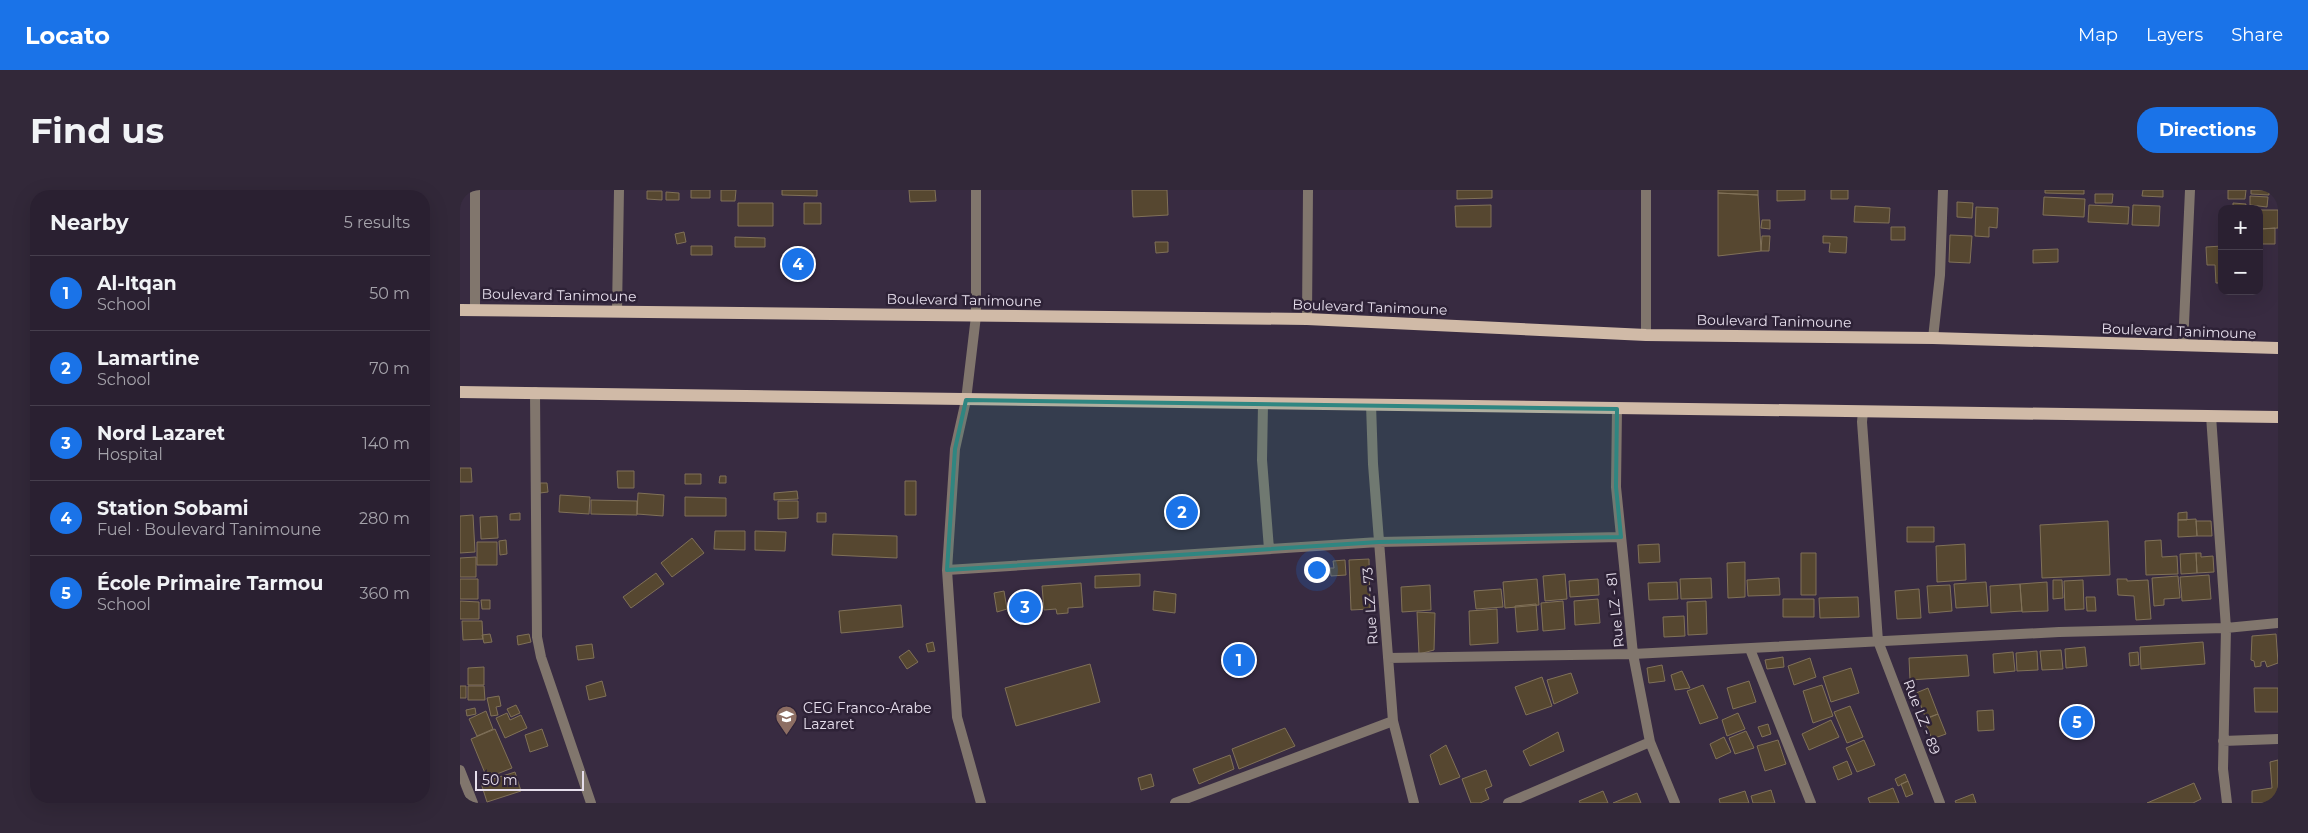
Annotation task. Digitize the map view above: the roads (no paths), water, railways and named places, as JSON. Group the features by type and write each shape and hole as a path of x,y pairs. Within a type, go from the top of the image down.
{"main road":[{"name":"Boulevard Tanimoune","path":"460,310 1307,319 1646,335 1933,338 2278,348"},
{"path":"460,392 2278,417"}],"street":[{"path":"475,190 475,310"},
{"path":"617,311 619,190"},
{"path":"976,190 976,316 966,400 955,449 947,570 957,717 981,803"},
{"path":"1307,319 1308,190"},
{"path":"1646,190 1646,335"},
{"path":"1933,338 1940,275 1943,190"},
{"path":"2183,346 2190,190"},
{"path":"535,392 537,637 541,657 591,803"},
{"path":"1263,404 1262,460 1269,549"},
{"name":"Rue LZ - 73","path":"1371,404 1373,464 1393,721 1414,803"},
{"name":"Rue LZ - 81","path":"1617,408 1616,487 1633,654 1650,742 1675,803"},
{"name":"Rue LZ - 89","path":"1863,411 1862,422 1878,641 1940,803"},
{"path":"2211,416 2226,628 2223,741 2226,803"},
{"path":"947,570 1379,542 1621,537"},
{"path":"1388,658 1633,654 1878,641 2226,628 2278,623"},
{"path":"1750,649 1811,803"},
{"path":"1175,803 1393,721"},
{"path":"2223,741 2278,739"},
{"path":"1508,803 1650,742"},
{"path":"460,770 473,803"}],"place":[{"name":"Station Sobami","path":"798,264"},
{"name":"Lamartine","path":"1182,512"},
{"name":"Nord Lazaret","path":"1025,607"},
{"name":"Al-Itqan","path":"1239,660"},
{"name":"École Primaire Tarmou","path":"2077,722"},
{"name":"CEG Franco-Arabe Lazaret","path":"787,735"}]}
